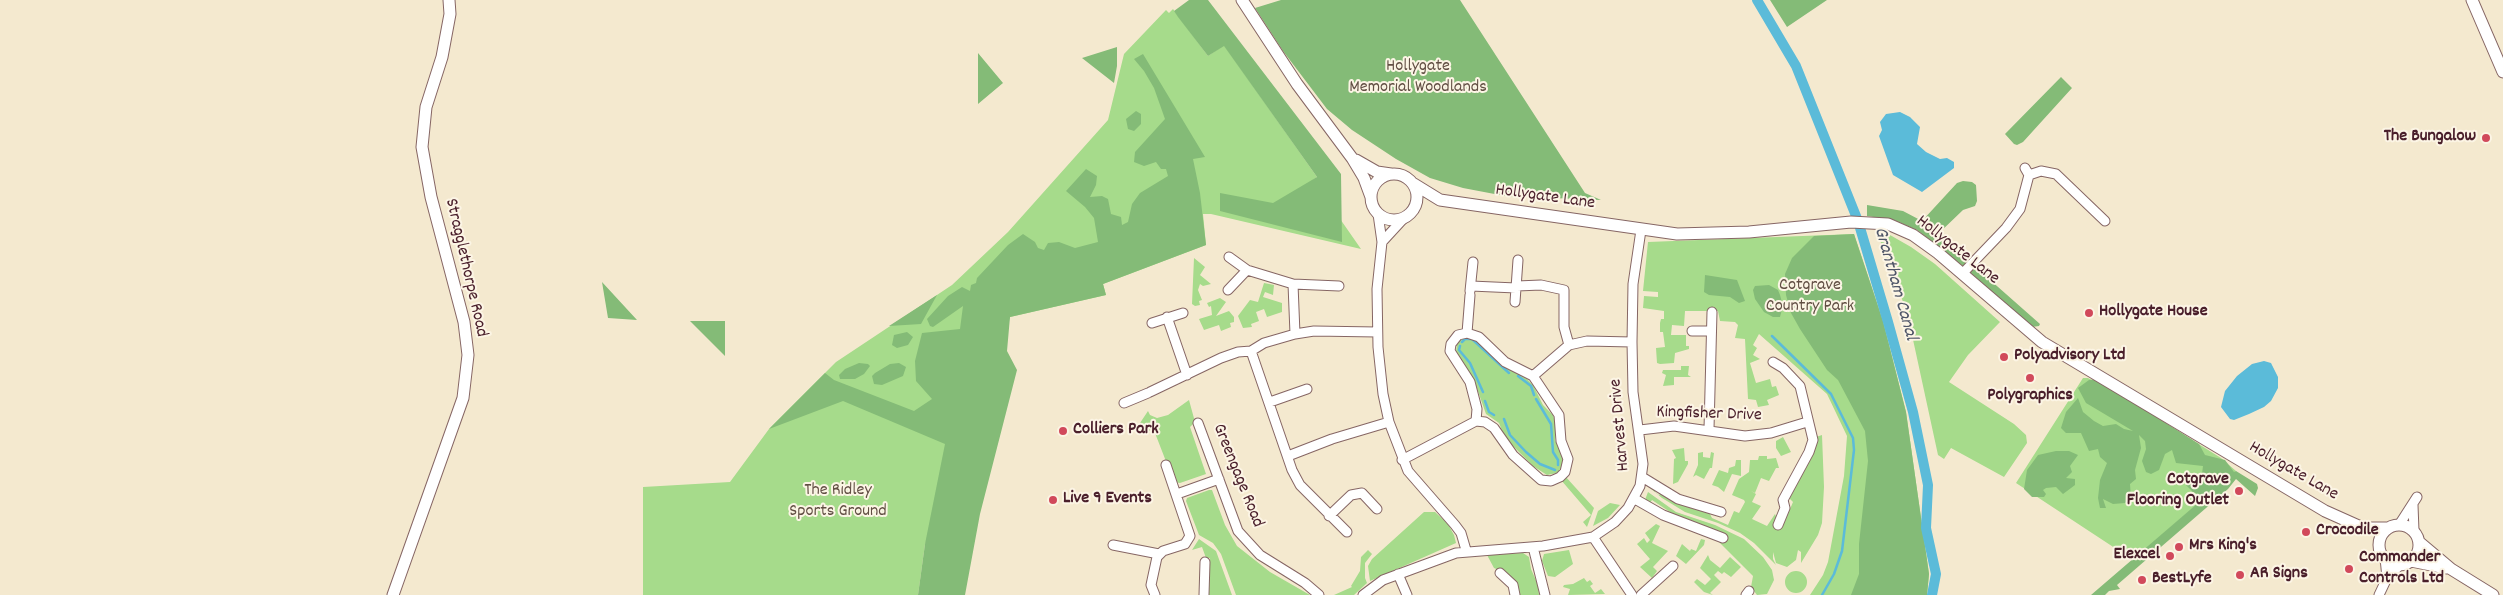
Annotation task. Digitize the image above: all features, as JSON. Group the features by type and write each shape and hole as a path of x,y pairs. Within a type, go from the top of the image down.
{"street":[{"name":"Stragglethorpe Road","path":"393,595 463,398 468,355 464,322 431,197 422,147 426,107 444,48 450,14 449,0"},
{"path":"1242,0 1297,84 1352,158 1364,178 1373,206 1378,214 1382,242 1377,290 1377,332 1379,367 1389,422 1402,460 1408,471 1461,533 1466,550"},
{"path":"2472,0 2503,72"},
{"path":"1352,158 1377,172 1406,177 1414,184 1417,198 1408,214 1382,242"},
{"path":"1962,274 2006,228 2020,208 2027,171 2056,174 2106,221"},
{"path":"1371,196 1375,185 1380,180 1394,175"},
{"name":"Hollygate Lane","path":"1414,184 1440,200 1677,234 1750,232 1865,221 1888,224 1913,236 1962,274 2042,342 2276,484 2324,512 2363,528 2388,528 2399,525"},
{"path":"1378,214 1392,221 1440,200"},
{"name":"Harvest Drive","path":"1363,595 1383,580 1466,550 1533,547 1593,537 1616,522 1635,499 1642,477 1643,464 1634,392 1632,342 1633,284 1641,230"},
{"path":"1229,257 1247,270 1293,284 1339,286"},
{"path":"1515,302 1518,260"},
{"path":"1467,333 1473,262"},
{"path":"1228,290 1247,270"},
{"path":"1293,284 1294,334"},
{"path":"1470,291 1541,285 1564,290 1564,328 1569,345"},
{"path":"1709,429 1712,312"},
{"path":"1152,323 1183,313"},
{"path":"1167,317 1187,375"},
{"path":"1124,403 1221,358 1238,352 1251,351 1264,343 1294,334 1314,331 1377,332"},
{"path":"1692,331 1711,331"},
{"path":"1402,460 1476,421 1485,422 1494,428 1513,455 1541,480 1551,481 1560,477 1565,472 1568,459 1561,441 1559,415 1533,376 1505,362 1479,337 1467,333 1458,335 1450,344 1450,351 1470,382 1478,409 1476,421"},
{"path":"1533,376 1569,345 1587,341 1632,342"},
{"path":"1251,351 1300,485 1346,532"},
{"path":"1773,362 1783,368 1800,386 1806,422 1812,436 1812,446 1783,500 1785,508 1778,525"},
{"path":"1270,402 1307,389"},
{"path":"1288,456 1332,439 1389,422"},
{"name":"Kingfisher Drive","path":"1640,430 1674,426 1709,429 1745,436 1771,433 1806,422"},
{"name":"Greengage Road","path":"1198,423 1238,531 1260,555 1305,583 1319,595"},
{"path":"1113,545 1159,554 1185,544 1190,536 1166,465"},
{"path":"1642,477 1678,498 1721,512"},
{"path":"1177,494 1219,479"},
{"path":"1330,516 1351,494 1362,493 1377,509"},
{"path":"1635,499 1663,515 1723,538"},
{"path":"2414,531 2399,525 2415,501 2414,531 2419,542 2450,569 2493,595"},
{"name":"Hollygate Lane","path":"2363,528 2379,547 2385,558"},
{"path":"2379,547 2381,536 2388,528"},
{"path":"1593,537 1632,595"},
{"path":"2379,595 2387,578 2418,553 2419,542"},
{"path":"1533,547 1544,595"},
{"path":"1155,595 1152,580 1159,554"},
{"path":"2385,558 2391,563 2406,563 2450,569"},
{"path":"2385,558 2387,578"},
{"path":"1204,595 1205,562"},
{"path":"1641,595 1673,566"},
{"path":"1500,573 1513,585 1515,595"},
{"path":"1398,574 1407,595"}],"green space":[{"path":"1189,0 1208,0 1341,174 1342,242 1220,211 1220,193 1273,203 1317,177 1224,46 1208,56 1178,17 1174,11"},
{"name":"Hollygate Memorial Woodlands","path":"1281,0 1460,0 1585,193 1601,200 1505,196 1463,188 1430,178 1396,159 1352,130 1327,109 1283,51 1255,8"},
{"path":"1770,0 1827,0 1787,27"},
{"name":"The Ridley Sports Ground","path":"1173,9 1208,56 1224,45 1317,177 1313,180 1361,249 1211,214 1203,214 1206,245 1103,284 1106,295 1010,317 974,462 925,544 918,595 643,595 643,487 730,482 769,429 836,362 952,285 1008,232 1108,120 1124,54 1166,10 1169,13"},
{"path":"1117,47 1117,66 1114,83 1082,58"},
{"path":"978,53 1003,83 978,104"},
{"path":"1143,54 1205,157 1193,159 1200,193 1206,245 1103,284 1106,295 1010,317 1007,351 1017,370 980,514 965,595 918,595 925,544 945,444 843,401 769,429 825,373 834,380 914,411 932,399 916,381 915,361 922,333 960,329 963,306 933,327 930,326 927,319 948,296 962,287 970,291 971,285 976,283 977,278 1008,245 1023,234 1035,242 1038,248 1044,250 1048,243 1059,242 1075,248 1098,242 1094,218 1085,207 1066,191 1086,169 1097,176 1096,185 1090,197 1102,196 1108,199 1111,214 1121,217 1122,225 1128,222 1132,204 1140,193 1168,176 1166,169 1161,169 1156,162 1144,166 1134,162 1135,152 1165,119 1154,88 1134,59"},
{"path":"2061,77 2072,88 2023,142 2017,145 2014,144 2005,134"},
{"path":"1136,111 1141,114 1141,124 1134,131 1128,129 1126,119"},
{"path":"1963,181 1972,182 1976,185 1977,201 1975,206 1963,210 1938,234 2040,324 2039,326 2032,327 1964,267 1917,230 1894,220 1867,216 1867,205 1903,211 1922,221 1957,183"},
{"name":"Cotgrave Country Park","path":"1854,234 1883,321 1906,412 1929,574 1927,595 1810,595 1823,575 1828,562 1844,476 1847,436 1827,394 1759,334 1753,345 1757,348 1753,355 1760,359 1750,363 1756,383 1770,379 1772,387 1776,386 1779,395 1767,400 1769,405 1758,407 1756,400 1748,399 1745,339 1735,338 1738,325 1735,322 1720,321 1718,311 1685,311 1684,326 1672,325 1671,335 1686,335 1686,346 1689,346 1689,349 1675,353 1674,363 1657,363 1656,348 1665,347 1663,332 1660,332 1660,323 1661,319 1664,319 1664,311 1643,308 1644,296 1658,297 1658,292 1643,291 1648,242"},
{"path":"1854,234 1883,321 1906,412 1929,574 1927,595 1851,595 1859,574 1859,544 1868,461 1865,431 1838,380 1827,370 1800,329 1791,313 1786,295 1785,274 1792,258 1814,236"},
{"path":"1878,235 1890,235 1935,264 2000,322 1968,355 1949,382 2014,424 2026,435 2027,443 2004,477 1951,448 1944,459 1938,455 1912,335 1902,299"},
{"path":"1194,258 1205,267 1200,275 1211,284 1203,286 1200,284 1198,290 1202,300 1199,301 1200,305 1195,306 1192,304"},
{"path":"1705,275 1737,280 1745,301 1739,303 1730,297 1709,295 1704,292"},
{"path":"602,282 637,320 608,318"},
{"path":"1264,283 1274,285 1273,295 1265,292 1263,297 1282,303 1282,312 1267,317 1264,309 1256,312 1259,321 1251,324 1252,327 1243,328 1238,316 1250,300 1258,302"},
{"path":"1769,285 1778,290 1780,295 1783,306 1780,317 1773,317 1764,312 1755,299 1753,290 1755,286"},
{"path":"937,295 921,324 889,326"},
{"path":"1220,298 1226,302 1216,316 1229,311 1234,317 1234,322 1230,323 1231,327 1221,331 1219,325 1204,330 1199,319 1212,315 1211,306 1209,307 1207,303"},
{"path":"690,321 725,321 725,356"},
{"path":"907,332 913,337 908,345 897,348 892,345 894,335"},
{"path":"1466,336 1478,341 1502,366 1527,379 1533,385 1543,405 1553,415 1556,425 1555,440 1564,461 1560,471 1547,475 1533,466 1505,438 1499,423 1486,414 1474,380 1456,352 1457,343"},
{"path":"859,363 870,366 864,374 855,379 840,379 839,375 845,369"},
{"path":"899,363 906,367 903,376 882,385 874,384 872,376 875,373 890,364"},
{"path":"1681,366 1689,366 1688,375 1691,377 1674,377 1674,385 1663,386 1666,375 1662,373 1663,370 1681,370"},
{"path":"2083,378 2088,378 2149,413 2221,458 2236,471 2133,560 2016,483"},
{"path":"2096,379 2199,444 2205,455 2225,460 2234,472 2236,471 2257,484 2258,488 2255,496 2236,479 2228,489 2117,585 2120,589 2109,591 2105,595 2091,595 2205,497 2193,492 2186,485 2192,477 2202,474 2203,466 2176,463 2172,450 2165,454 2159,470 2151,474 2146,472 2142,461 2146,449 2145,441 2139,435 2141,448 2135,470 2136,479 2130,484 2131,499 2125,503 2113,504 2103,499 2106,508 2100,508 2098,498 2100,480 2107,463 2100,457 2098,449 2089,451 2081,433 2066,433 2061,428 2066,412 2078,398 2083,412 2094,421 2103,426 2116,424 2124,429 2133,431 2086,403 2078,388 2089,380"},
{"path":"1189,400 1195,422 1190,427 1206,474 1180,483 1174,482 1155,433 1138,426 1148,411 1150,415 1157,418 1168,415"},
{"path":"1822,435 1824,487 1822,523 1818,535 1801,563 1801,552 1798,550 1796,560 1787,567 1776,563 1773,552 1773,559 1776,565 1754,543 1740,533 1685,512 1662,498 1650,488 1656,489 1655,492 1659,495 1661,493 1687,507 1709,512 1712,518 1728,525 1734,511 1739,513 1745,502 1732,495 1739,479 1749,472 1750,460 1758,460 1759,456 1767,456 1767,459 1776,458 1779,468 1776,468 1769,481 1761,478 1755,493 1751,491 1756,494 1752,502 1761,506 1752,519 1767,526 1775,514 1777,519 1775,524 1782,528 1793,502 1789,498 1810,455 1812,456 1814,453 1816,437"},
{"path":"1783,437 1791,452 1781,456 1776,448 1776,441"},
{"path":"1684,448 1685,461 1688,461 1688,464 1678,482 1673,484 1674,459 1676,458 1672,450"},
{"path":"2056,451 2069,451 2078,455 2070,466 2072,472 2066,478 2075,479 2075,485 2063,494 2056,487 2043,490 2046,494 2044,497 2032,497 2024,489 2027,470 2038,455"},
{"path":"1703,452 1703,457 1710,458 1711,452 1714,453 1712,468 1710,468 1704,479 1696,475 1693,477 1698,465 1698,453"},
{"path":"1736,460 1741,460 1741,476 1732,474 1724,492 1712,485 1719,470 1728,473 1729,468 1735,466"},
{"path":"1565,476 1594,508 1587,527 1583,522 1591,515 1561,480"},
{"path":"1212,490 1225,525 1237,546 1270,572 1310,595 1236,595 1221,554 1213,543 1199,535 1186,501 1187,498"},
{"path":"1648,492 1676,512 1715,525 1744,539 1763,557 1772,570 1774,580 1767,594 1757,595 1751,587 1753,576 1719,542 1723,542 1716,530 1673,514 1652,500 1650,503 1645,500"},
{"path":"1610,503 1620,505 1608,518 1593,526 1598,511"},
{"path":"1424,512 1435,512 1448,524 1456,543 1370,581 1368,566 1372,559"},
{"path":"1656,524 1660,526 1652,543 1668,551 1653,567 1657,571 1652,578 1640,567 1650,559 1637,544 1644,538 1647,543 1650,540 1645,533"},
{"path":"1199,539 1216,551 1232,595 1209,595 1210,558 1206,558 1202,547 1192,550"},
{"path":"1701,539 1705,540 1704,545 1686,564 1676,556 1682,544 1690,551 1691,549 1696,551"},
{"path":"1368,550 1372,554 1365,563 1367,583 1354,595 1334,595 1352,587 1360,571 1361,557"},
{"path":"1569,550 1573,564 1555,577 1548,576 1542,561 1544,554"},
{"path":"1523,553 1529,557 1531,569 1538,585 1539,595 1520,595 1508,574 1494,568 1487,555"},
{"path":"1708,555 1710,560 1720,568 1730,557 1741,567 1731,577 1724,572 1722,574 1718,571 1714,575 1721,582 1710,593 1713,595 1704,592 1694,582 1697,579 1705,585 1711,579 1700,568"},
{"path":"1796,571 1806,578 1807,582 1800,592 1796,593 1786,586 1785,582 1792,572"},
{"path":"1584,578 1587,582 1590,580 1593,584 1590,586 1595,593 1601,589 1605,594 1568,595 1570,589 1563,587 1564,585 1573,584"}],"water":[{"path":"1900,112 1910,117 1920,127 1917,144 1926,152 1940,159 1947,158 1954,162 1954,168 1922,192 1893,175 1879,136 1882,130 1880,122 1886,114"},
{"path":"2264,361 2271,363 2278,377 2278,388 2271,401 2264,407 2249,414 2234,420 2230,419 2221,407 2225,391 2237,376 2252,364"}],"waterway":[{"name":"Grantham Canal","path":"1757,0 1796,66 1858,221 1888,322 1913,412 1928,485 1926,528 1936,574 1932,595"},
{"path":"1772,336 1831,394 1853,438 1854,450 1842,551 1834,574 1822,595"},
{"path":"1462,342 1465,339 1472,339 1509,373"},
{"path":"1460,346 1459,350 1470,363 1483,392"},
{"path":"1518,376 1531,386 1534,395"},
{"path":"1536,399 1551,424 1553,452 1558,460 1558,465"},
{"path":"1485,401 1489,412 1494,415"},
{"path":"1504,419 1510,435 1526,452 1540,464 1555,470"}],"place":[{"name":"The Bungalow","path":"2486,138"},
{"name":"Hollygate House","path":"2089,313"},
{"name":"Polyadvisory Ltd","path":"2004,357"},
{"name":"Polygraphics","path":"2030,378"},
{"name":"Colliers Park","path":"1063,431"},
{"name":"Cotgrave Flooring Outlet","path":"2239,491"},
{"name":"Live 9 Events","path":"1053,500"},
{"name":"Crocodile","path":"2306,532"},
{"name":"Mrs King's","path":"2179,547"},
{"name":"Elexcel","path":"2170,556"},
{"name":"Commander Controls Ltd","path":"2349,569"},
{"name":"AR Signs","path":"2240,575"},
{"name":"BestLyfe","path":"2142,580"}]}
